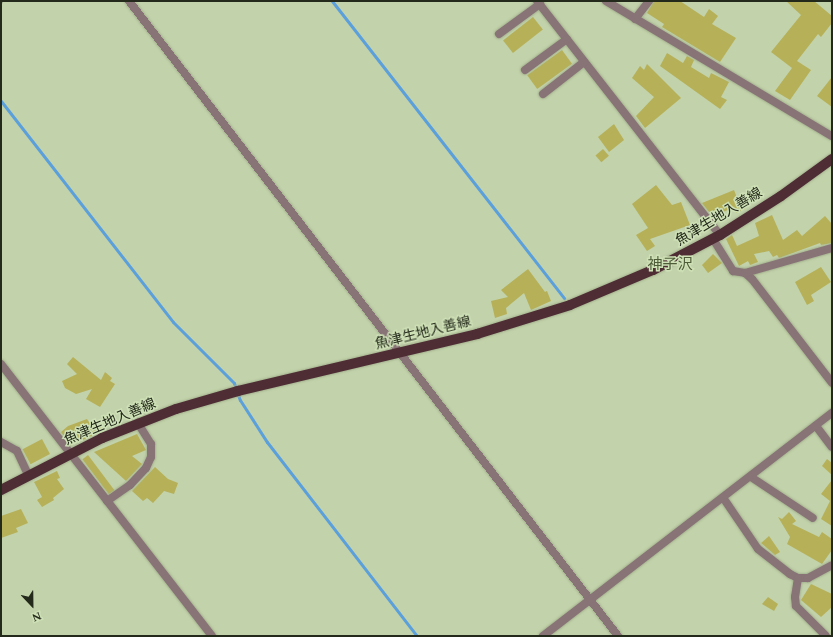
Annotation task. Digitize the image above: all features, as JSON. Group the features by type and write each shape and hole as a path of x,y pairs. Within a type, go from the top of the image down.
{"main road":[{"name":"魚津生地入善線","path":"1,490 69,454 138,423 238,391 477,334 570,304 652,270 717,237 781,196 832,159"}],"street":[{"path":"129,1 402,353 618,636"},
{"path":"606,1 832,136"},
{"path":"635,19 649,1"},
{"path":"499,34 539,2 717,237 733,271 745,273 832,248"},
{"path":"525,70 566,39"},
{"path":"543,94 584,62"},
{"path":"745,273 752,279 832,383"},
{"path":"1,364 69,454 212,636"},
{"path":"543,636 724,499 832,413"},
{"path":"107,501 130,485 146,468 151,457 151,444 138,423"},
{"path":"816,426 832,447"},
{"path":"1,442 17,451 28,475"},
{"path":"751,477 813,518"},
{"path":"724,499 758,549 798,578 819,574 832,565"},
{"path":"798,578 795,597 796,606 826,636"}],"building":[{"path":"654,1 680,1 704,17 709,9 718,16 712,24 736,38 720,62 662,27 664,24 647,13"},
{"path":"786,1 814,1 832,16 832,23 821,37 818,34 797,61 811,70 790,100 775,91 792,68 771,52 801,15"},
{"path":"533,17 543,30 513,53 503,40"},
{"path":"562,50 572,64 537,89 527,75"},
{"path":"667,53 683,63 687,56 694,60 691,67 709,78 711,73 729,82 721,97 727,100 720,109 660,66"},
{"path":"647,64 681,98 645,128 636,116 654,97 632,78 640,66 644,70"},
{"path":"832,77 832,107 817,96"},
{"path":"614,124 624,140 609,152 598,137"},
{"path":"603,149 609,156 601,162 595,156"},
{"path":"656,185 672,205 681,202 690,225 650,239 655,246 647,251 636,235 648,228 632,204"},
{"path":"734,190 739,203 742,202 745,209 736,213 734,207 713,217 702,203"},
{"path":"772,215 783,240 797,230 802,236 825,216 832,224 832,243 821,245 820,243 779,258 777,255 773,257 769,251 754,254 758,262 750,265 748,261 739,266 726,239 732,235 737,246 759,236 755,223"},
{"path":"713,254 722,263 708,273 702,265"},
{"path":"821,267 831,282 811,295 814,301 807,305 795,282"},
{"path":"528,269 545,292 547,291 551,301 531,310 524,293 506,308 507,314 495,318 491,301 508,297 501,290"},
{"path":"73,357 101,380 105,372 112,378 110,381 115,384 100,407 86,399 92,389 76,394 65,388 62,381 77,374 67,364"},
{"path":"87,419 91,425 99,422 102,431 83,440 81,436 71,446 61,432 68,426"},
{"path":"137,434 146,450 132,456 142,464 126,481 94,452"},
{"path":"42,439 50,454 31,464 23,449"},
{"path":"88,455 114,490 109,494 82,459"},
{"path":"827,459 832,463 832,475 822,466"},
{"path":"155,467 168,479 178,483 174,494 164,491 153,503 147,498 143,501 132,491"},
{"path":"57,471 60,478 57,479 64,489 53,498 54,500 42,507 37,500 42,497 34,482"},
{"path":"832,480 832,526 821,519 830,501 821,494"},
{"path":"21,509 28,523 16,528 18,532 1,538 1,516"},
{"path":"789,512 796,521 792,524 819,537 822,532 832,539 832,550 822,564 787,544 790,537 778,517 782,519"},
{"path":"769,536 780,552 775,555 761,543"},
{"path":"811,584 832,594 832,607 821,617 801,600"},
{"path":"768,597 778,604 774,611 762,604"}],"waterway":[{"path":"332,1 564,298"},
{"path":"1,101 173,322 234,383 240,400 267,442 417,636"}],"district":[{"name":"神子沢","path":"670,265"}]}
